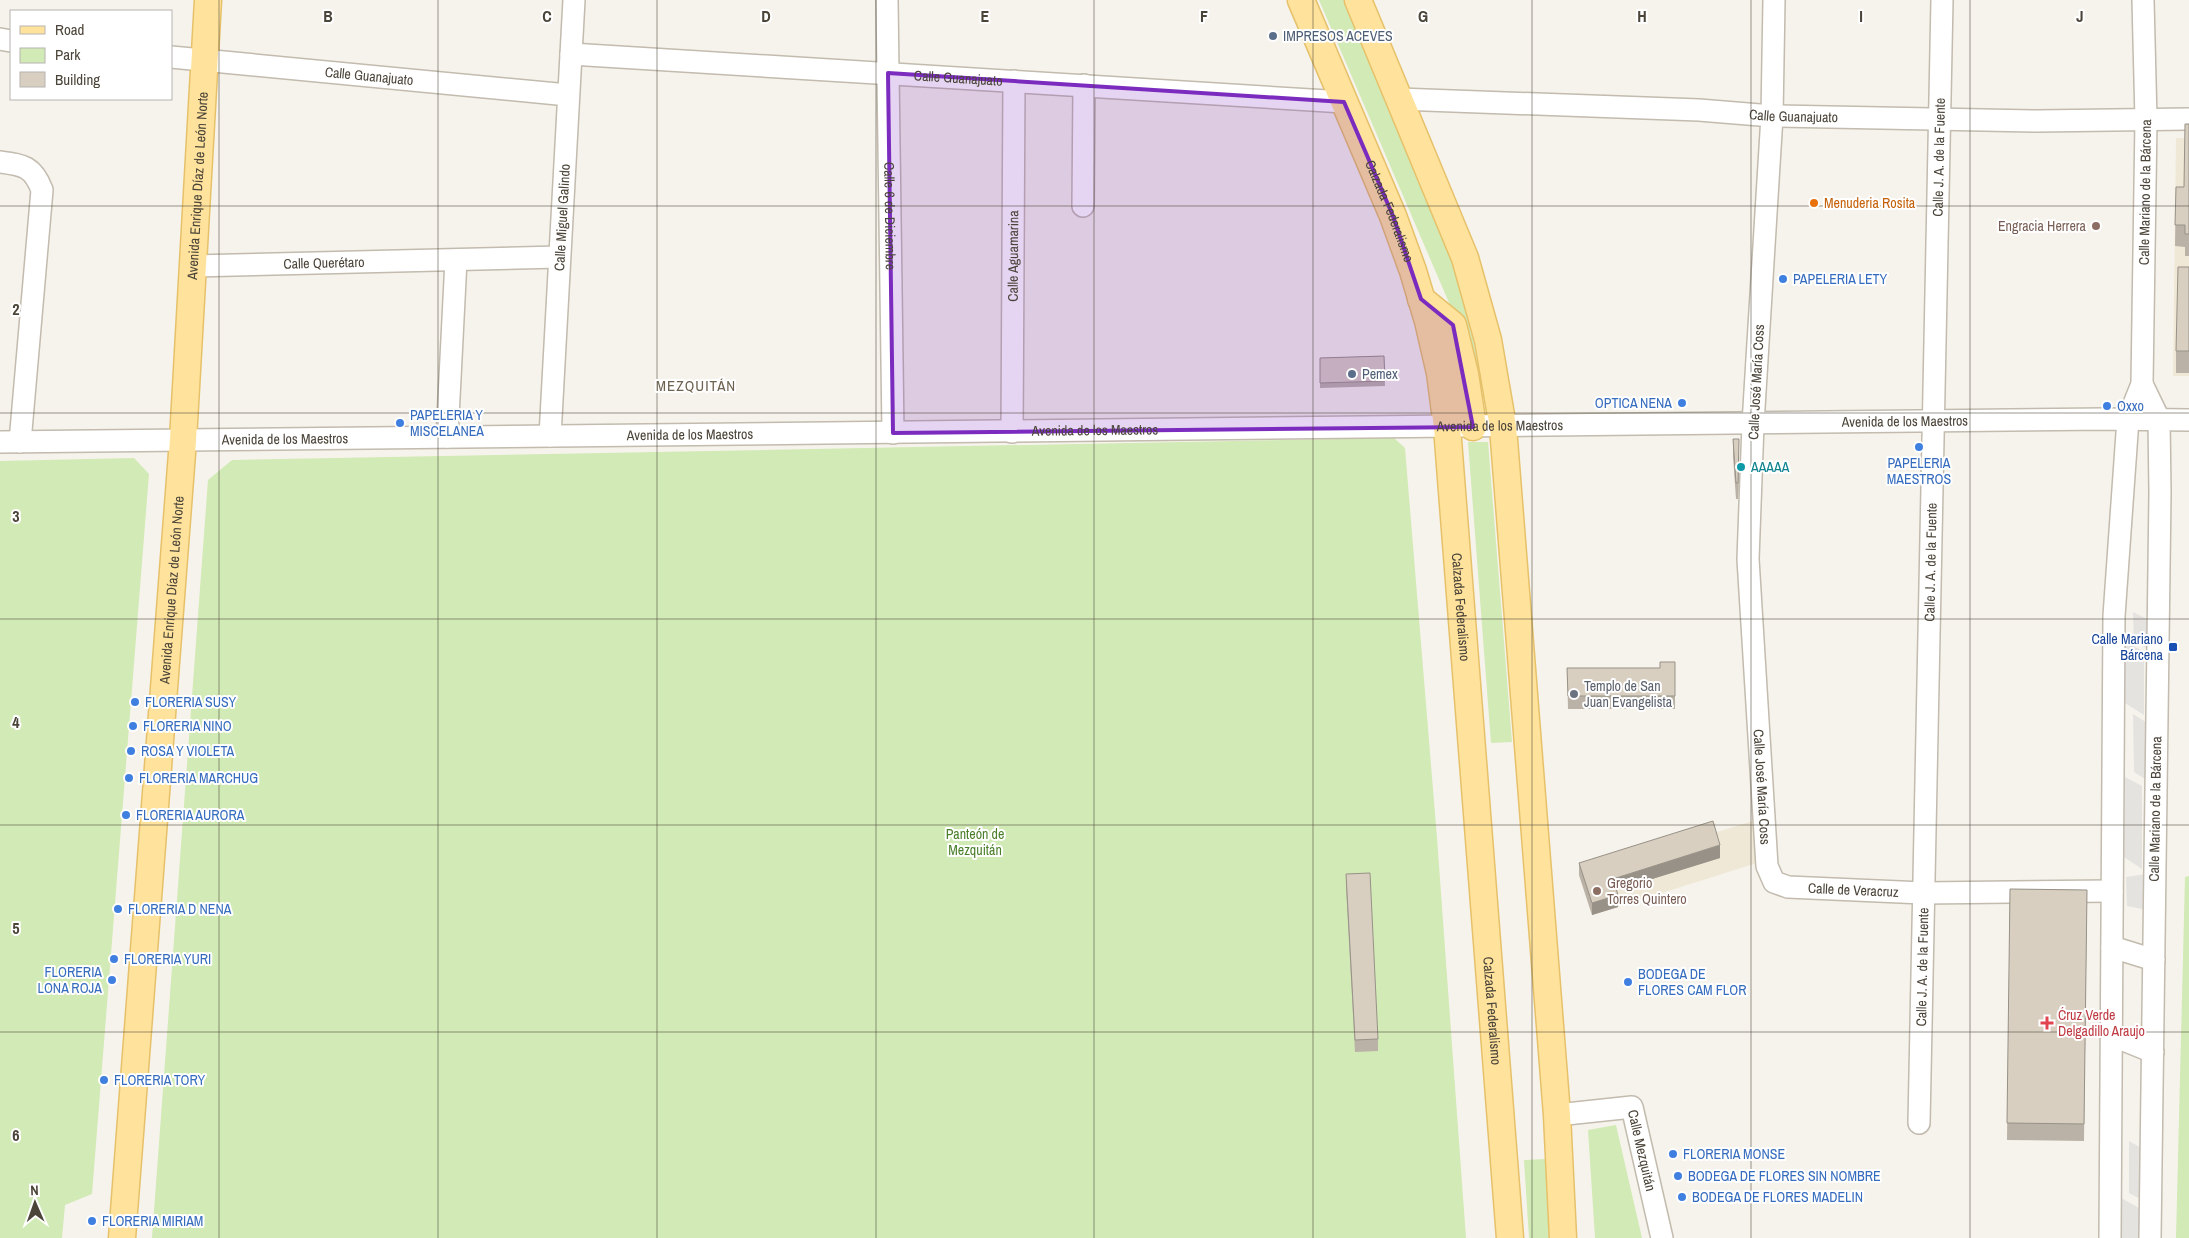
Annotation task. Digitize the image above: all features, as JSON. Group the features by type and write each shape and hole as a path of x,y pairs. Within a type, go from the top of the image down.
{"main road":[{"name":"Avenida Enrique Díaz de León Norte","path":"122,1238 183,440 208,0"},
{"name":"Calzada Federalismo","path":"1301,0 1393,216 1421,299 1440,373 1447,427 1510,1238"},
{"path":"1358,0 1465,258 1488,340 1503,427 1557,1115 1564,1238"},
{"path":"1421,299 1453,325 1465,374 1473,427"}],"street":[{"name":"Calle Miguel Galindo","path":"550,436 574,0"},
{"name":"Calle 6 de Diciembre","path":"887,0 893,433"},
{"path":"1370,0 1371,31"},
{"name":"Calle José María Coss","path":"1774,0 1772,116 1753,424 1748,559 1767,866 1774,882"},
{"name":"Calle J. A. de la Fuente","path":"1919,1123 1935,421 1942,0"},
{"name":"Calle Mariano de la Bárcena","path":"2110,1238 2114,616 2128,419 2142,384 2146,120 2143,0"},
{"name":"Calle Guanajuato","path":"571,54 1344,102"},
{"name":"Calle Guanajuato","path":"172,57 568,95"},
{"name":"Calle Aguamarina","path":"1012,432 1014,81"},
{"path":"1083,206 1084,85"},
{"name":"Calle Guanajuato","path":"1399,99 1699,110 1772,116 2037,121 2189,119"},
{"path":"0,162 24,166 37,176 42,190 10,442"},
{"name":"Calle Querétaro","path":"193,266 559,257"},
{"path":"447,438 456,260"},
{"name":"Calle Mariano de la Bárcena","path":"2142,384 2159,420 2150,1238"},
{"name":"Avenida de los Maestros","path":"10,442 2128,419 2189,420"},
{"name":"Calle de Veracruz","path":"1774,882 1788,887 1924,893 2112,891"},
{"path":"2112,947 2154,960"},
{"path":"2111,1035 2152,1052"},
{"name":"Calle Mezquitán","path":"1557,1115 1632,1107 1662,1238"}],"highlighted area":[{"path":"888,73 1344,102 1393,216 1421,299 1453,325 1473,427 893,433"}],"shaded area":[{"path":"2176,138 2189,138 2189,376 2173,376"},
{"path":"2133,612 2151,621 2151,650 2134,642"},
{"path":"2124,641 2144,652 2144,715 2125,703"},
{"path":"2133,714 2149,724 2150,782 2134,772"},
{"path":"2125,777 2142,786 2142,869 2124,857"},
{"path":"1759,819 1760,862 1592,915 1579,875"},
{"path":"2146,874 2147,910 2127,906 2126,877"},
{"path":"2129,1141 2145,1150 2146,1202 2129,1193"},
{"path":"2121,1198 2139,1208 2139,1238 2121,1238"}],"green space":[{"path":"1319,0 1344,0 1451,253 1470,322 1483,391 1472,391 1459,326"},
{"name":"Panteón de Mezquitán","path":"1394,438 1405,448 1437,838 1466,1238 152,1238 208,480 232,460"},
{"path":"1468,442 1488,442 1512,742 1491,743"},
{"path":"134,458 149,474 92,1194 65,1205 62,1238 0,1238 0,461"},
{"path":"2189,876 2189,1238 2176,1238 2185,877"},
{"path":"1616,1125 1642,1238 1595,1238 1588,1130"},
{"path":"1546,1159 1553,1238 1529,1238 1524,1160"}],"building":[{"path":"2185,124 2189,124 2189,234 2185,234 2185,225 2175,225 2176,187 2184,187"},
{"path":"2178,267 2189,267 2189,351 2176,351"},
{"name":"Pemex","path":"1384,356 1385,381 1320,383 1320,358"},
{"path":"1733,439 1739,439 1738,483 1736,483"},
{"path":"1660,662 1675,662 1675,696 1568,696 1567,668 1660,668"},
{"path":"1713,821 1720,845 1613,879 1618,895 1592,903 1579,863"},
{"path":"1370,873 1378,1039 1355,1040 1346,874"},
{"name":"Ćruz Verde Delgadillo Araujo","path":"2010,889 2087,890 2084,1124 2007,1123"}],"place":[{"name":"IMPRESOS ACEVES","path":"1273,36"},
{"name":"Menuderia Rosita","path":"1814,203"},
{"name":"Engracia Herrera","path":"2096,226"},
{"name":"PAPELERIA LETY","path":"1783,279"},
{"name":"Pemex","path":"1352,374"},
{"name":"OPTICA NENA","path":"1682,403"},
{"name":"Oxxo","path":"2107,406"},
{"name":"PAPELERIA Y MISCELANEA","path":"400,423"},
{"name":"PAPELERIA MAESTROS","path":"1919,447"},
{"name":"AAAAA","path":"1741,467"},
{"name":"Calle Mariano Bárcena","path":"2173,647"},
{"name":"Templo de San Juan Evangelista","path":"1574,694"},
{"name":"FLORERIA SUSY","path":"135,702"},
{"name":"FLORERIA NINO","path":"133,726"},
{"name":"ROSA Y VIOLETA","path":"131,751"},
{"name":"FLORERIA MARCHUG","path":"129,778"},
{"name":"FLORERIA AURORA","path":"126,815"},
{"name":"Gregorio Torres Quintero","path":"1597,891"},
{"name":"FLORERIA D NENA","path":"118,909"},
{"name":"FLORERIA YURI","path":"114,959"},
{"name":"FLORERIA LONA ROJA","path":"112,980"},
{"name":"BODEGA DE FLORES CAM FLOR","path":"1628,982"},
{"name":"Ćruz Verde Delgadillo Araujo","path":"2047,1023"},
{"name":"FLORERIA TORY","path":"104,1080"},
{"name":"FLORERIA MONSE","path":"1673,1154"},
{"name":"BODEGA DE FLORES SIN NOMBRE","path":"1678,1176"},
{"name":"BODEGA DE FLORES MADELIN","path":"1682,1197"},
{"name":"FLORERIA MIRIAM","path":"92,1221"}],"district":[{"name":"MEZQUITÁN","path":"696,386"}]}
